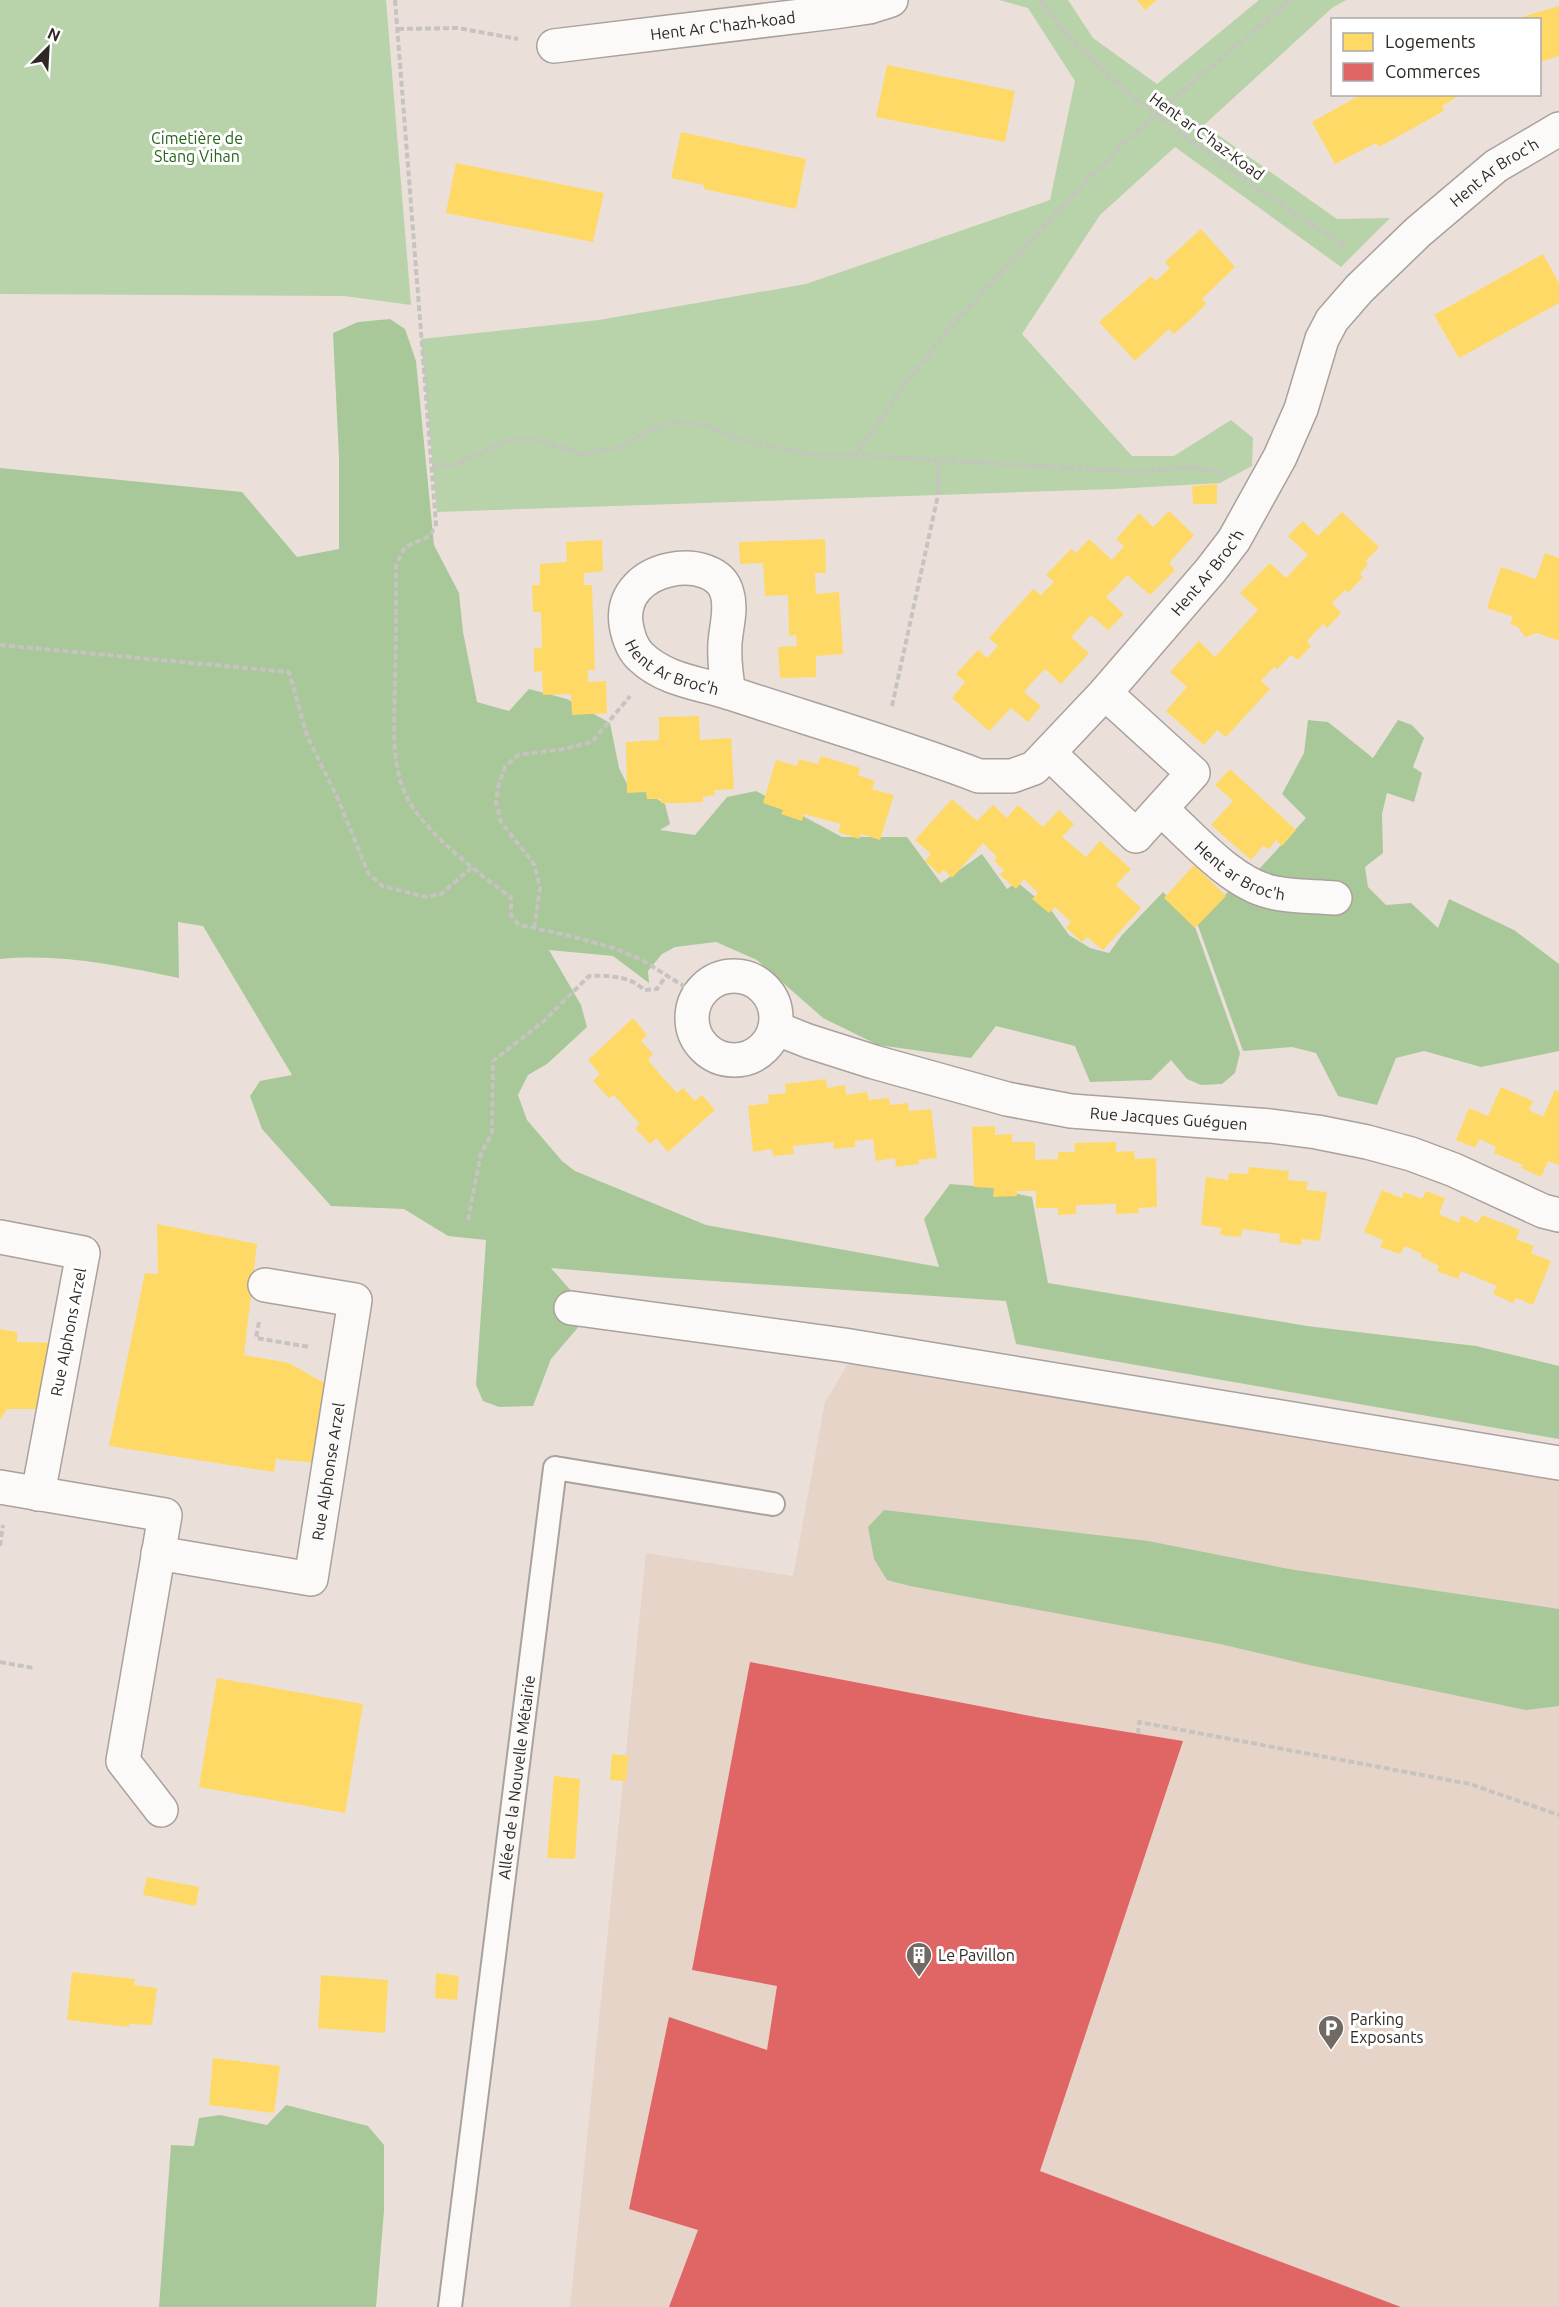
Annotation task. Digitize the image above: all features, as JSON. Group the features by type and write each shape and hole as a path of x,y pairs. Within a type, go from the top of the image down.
{"street":[{"name":"Hent Ar C'hazh-koad","path":"554,46 834,12 869,7 891,0"},
{"name":"Hent Ar Broc'h","path":"729,693 725,669 729,607 727,591 720,580 702,571 683,569 663,571 642,581 630,596 625,616 628,636 639,655 653,667 676,678 884,743 979,776 1012,776 1034,768 1105,693 1234,540 1290,436 1301,409 1322,339 1332,320 1377,270 1456,199 1496,166 1559,129"},
{"path":"1049,753 1136,836 1193,773 1105,693"},
{"name":"Hent ar Broc'h","path":"1161,809 1236,876 1256,887 1270,892 1335,898"},
{"path":"732,975 745,978 757,983 767,992 774,1004 775,1028 768,1043 757,1053 744,1059 729,1060 715,1056 703,1048 695,1036 691,1023 692,1008 698,994 719,978 732,975"},
{"name":"Rue Jacques Guéguen","path":"775,1028 874,1062 1007,1099 1071,1111 1271,1126 1367,1142 1412,1154 1454,1170 1543,1211 1559,1215"},
{"name":"Rue Alphons Arzel","path":"0,1237 83,1253 38,1494"},
{"name":"Rue Alphonse Arzel","path":"158,1553 311,1579 355,1300 265,1285"},
{"path":"571,1308 844,1345 1559,1463"},
{"path":"0,1487 165,1515 123,1761 161,1810"}],"lane":[{"name":"Allée de la Nouvelle Métairie","path":"450,2307 555,1468 773,1504"}],"path":[{"path":"395,0 436,524 430,536 405,547 396,566 395,743 398,774 408,800 425,824 471,868 512,897 512,915 519,925 614,948 642,960 698,994"},
{"name":"Hent ar C'haz-Koad","path":"1041,0 1065,33 1090,59 1155,115 1377,270"},
{"path":"855,455 907,381 948,330 1073,195 1122,144 1290,0"},
{"path":"398,29 458,28 554,46"},
{"path":"432,465 454,465 513,439 534,439 583,454 618,448 650,430 674,422 705,425 742,440 812,455 855,455 1136,472 1191,467 1217,470 1265,485"},
{"path":"884,743 938,495 939,460"},
{"path":"0,645 289,672 307,736 338,799 368,873 382,886 426,897 441,894 471,868"},
{"path":"534,928 540,888 534,864 505,828 496,802 505,767 518,755 564,749 592,742 653,667"},
{"path":"468,1220 481,1153 492,1133 494,1061 544,1020 589,976 608,975 638,983 644,990 657,989 666,976"},
{"path":"265,1285 256,1338 346,1353"},
{"path":"0,1546 4,1521"},
{"path":"0,1662 33,1668"},
{"path":"1138,1734 1139,1722 1459,1782 1559,1815"}],"shaded area":[{"path":"854,1354 1559,1478 1559,2307 570,2307 646,1553 793,1576 825,1402"}],"green space":[{"name":"Cimetière de Stang Vihan","path":"0,0 386,0 411,305 344,296 0,294"},
{"path":"999,0 1068,0 1093,38 1157,84 1259,0 1346,0 1332,8 1204,125 1337,219 1390,218 1341,267 1175,147 1100,215 1022,334 1132,456 1174,456 1231,420 1253,438 1252,466 1220,483 1114,489 437,512 421,339 599,320 806,284 1050,200 1075,81 1028,8"},
{"path":"390,319 405,329 416,361 434,545 459,593 463,632 477,702 509,711 529,689 567,699 610,723 619,768 628,786 646,792 665,804 670,824 660,830 695,835 727,797 756,791 842,837 907,837 941,883 982,854 1007,889 1017,882 1051,910 1069,935 1090,948 1109,953 1122,935 1163,892 1194,924 1240,1053 1235,1073 1222,1084 1201,1085 1187,1079 1171,1060 1151,1080 1090,1082 1075,1046 996,1026 971,1058 878,1045 823,1018 757,960 716,942 675,947 662,954 648,971 649,983 613,956 549,950 581,1005 587,1027 547,1064 528,1075 518,1095 527,1120 562,1161 575,1171 706,1225 939,1267 924,1219 950,1184 987,1187 1032,1197 1048,1283 1307,1326 1476,1346 1559,1366 1559,1439 1016,1344 1006,1301 551,1268 573,1293 581,1324 551,1359 533,1406 499,1407 483,1401 476,1385 486,1240 448,1236 404,1209 331,1206 262,1129 250,1096 260,1081 292,1075 203,926 178,922 179,978 68,959 0,959 0,468 242,492 297,557 339,549 339,458 333,333 358,322"},
{"path":"1308,720 1328,722 1373,758 1398,720 1412,725 1424,738 1413,767 1422,773 1414,802 1387,793 1382,814 1383,853 1365,867 1368,887 1386,905 1411,903 1438,928 1449,899 1514,930 1559,964 1559,1051 1481,1067 1424,1051 1396,1058 1377,1105 1338,1096 1316,1053 1292,1047 1243,1051 1197,923 1233,887 1250,879 1306,818 1282,794 1304,753"},
{"path":"884,1510 1148,1541 1289,1569 1559,1609 1559,1706 1526,1710 1220,1644 887,1580 874,1559 868,1527"},
{"path":"286,2105 368,2126 384,2145 384,2211 376,2307 159,2307 171,2145 194,2146 199,2118 220,2115 267,2125"}],"building: Logements":[{"path":"1137,0 1157,0 1145,10"},
{"path":"1559,6 1559,56 1541,62 1541,18 1518,18"},
{"path":"887,65 1015,91 1005,142 876,117"},
{"path":"1358,96 1459,96 1442,106 1444,111 1379,147 1376,143 1335,164 1312,122"},
{"path":"681,132 806,159 796,209 704,189 704,185 671,178"},
{"path":"456,163 604,193 593,242 446,213"},
{"path":"1201,229 1235,267 1202,299 1206,304 1191,319 1174,334 1169,329 1135,361 1099,322 1151,276 1156,281 1170,268 1165,262"},
{"path":"1543,254 1559,283 1559,303 1459,358 1434,315"},
{"path":"1217,484 1217,504 1193,504 1192,486"},
{"path":"1169,511 1194,535 1169,563 1175,570 1150,595 1127,575 1106,597 1124,614 1108,630 1091,615 1071,637 1089,653 1061,684 1045,669 1024,692 1041,706 1028,722 1011,708 989,731 952,698 965,682 956,674 978,650 987,658 998,646 989,638 1033,589 1041,595 1054,582 1046,575 1071,549 1076,553 1089,539 1112,560 1124,546 1116,539 1139,513 1153,527"},
{"path":"1342,512 1379,547 1366,561 1368,564 1360,574 1363,577 1348,593 1345,590 1332,603 1341,613 1327,628 1323,624 1307,641 1311,646 1298,660 1291,655 1277,669 1274,667 1261,681 1270,689 1226,737 1217,730 1204,745 1166,711 1187,687 1170,672 1199,641 1215,657 1258,610 1240,593 1270,563 1286,578 1308,555 1288,536 1303,521 1318,536"},
{"path":"825,539 826,573 815,573 816,594 839,592 843,654 816,656 816,677 780,678 778,647 797,646 796,635 789,636 788,595 765,596 763,563 740,564 739,542"},
{"path":"602,540 603,571 584,573 584,585 592,585 595,670 588,670 588,682 606,681 607,713 572,715 571,694 543,695 542,671 534,672 534,648 542,648 541,612 533,612 532,585 540,585 540,564 567,562 566,542"},
{"path":"1545,553 1559,558 1559,641 1537,633 1525,637 1518,627 1510,624 1513,617 1487,608 1501,567 1536,579"},
{"path":"699,716 700,740 731,738 734,789 714,790 715,795 703,797 703,802 682,803 661,803 661,799 647,799 646,792 627,793 626,742 659,740 659,717"},
{"path":"821,756 860,768 858,775 875,781 872,789 894,795 880,840 861,834 859,839 838,832 841,824 804,814 802,821 781,814 783,810 763,803 776,760 797,766 799,759 818,764"},
{"path":"1230,769 1296,830 1282,846 1276,840 1269,849 1263,846 1251,860 1211,825 1233,801 1215,785"},
{"path":"952,799 977,821 993,805 1007,818 1018,805 1043,827 1059,810 1074,824 1062,837 1086,857 1100,841 1131,869 1116,885 1141,908 1103,950 1087,937 1082,942 1066,928 1071,922 1055,907 1049,913 1032,899 1038,893 1024,879 1016,889 1000,875 1004,870 994,861 997,857 983,843 952,878 944,870 939,874 925,861 931,854 915,840"},
{"path":"1194,865 1226,896 1195,928 1164,898"},
{"path":"633,1018 647,1035 641,1041 653,1054 648,1060 663,1078 677,1093 683,1088 695,1101 702,1095 715,1110 668,1152 656,1138 650,1144 635,1128 640,1124 614,1095 609,1098 593,1081 600,1074 588,1060"},
{"path":"826,1079 827,1088 845,1085 846,1095 867,1092 869,1100 889,1098 890,1105 908,1103 909,1111 931,1109 937,1158 918,1160 919,1164 896,1167 895,1158 876,1161 873,1139 855,1141 855,1147 834,1149 833,1142 793,1146 794,1154 773,1156 772,1149 753,1152 748,1106 769,1103 768,1095 786,1093 785,1084"},
{"path":"1501,1087 1533,1101 1529,1110 1543,1117 1555,1090 1559,1092 1559,1165 1548,1161 1541,1177 1521,1168 1523,1165 1494,1153 1496,1147 1480,1139 1475,1148 1456,1140 1469,1108 1488,1116"},
{"path":"995,1126 995,1135 1012,1134 1012,1142 1035,1142 1035,1160 1058,1159 1058,1152 1075,1152 1074,1143 1116,1142 1116,1152 1134,1151 1135,1159 1156,1158 1157,1207 1138,1208 1139,1213 1116,1214 1116,1204 1076,1205 1076,1214 1058,1215 1058,1208 1036,1208 1036,1191 1017,1191 1017,1196 993,1197 994,1188 974,1187 972,1127"},
{"path":"1249,1167 1289,1171 1288,1180 1308,1182 1306,1190 1327,1192 1320,1241 1302,1239 1301,1245 1279,1242 1280,1234 1242,1229 1241,1237 1220,1235 1221,1228 1201,1225 1206,1177 1228,1180 1229,1173 1248,1174"},
{"path":"1382,1190 1402,1198 1404,1192 1422,1199 1426,1191 1445,1198 1439,1214 1459,1223 1461,1215 1478,1223 1482,1215 1520,1230 1516,1239 1534,1246 1531,1253 1551,1261 1533,1305 1516,1298 1513,1303 1493,1294 1497,1286 1461,1271 1458,1279 1437,1271 1439,1266 1405,1246 1400,1254 1380,1247 1383,1240 1364,1232"},
{"path":"157,1224 257,1244 244,1355 289,1363 324,1383 316,1463 276,1459 274,1472 109,1446 145,1273 158,1274"},
{"path":"0,1329 17,1332 17,1342 54,1343 44,1409 7,1409 0,1420"},
{"path":"217,1678 363,1704 345,1813 199,1787"},
{"path":"612,1754 629,1756 626,1781 610,1780"},
{"path":"554,1776 580,1779 575,1859 547,1858"},
{"path":"147,1877 199,1887 196,1906 143,1895"},
{"path":"72,1972 135,1979 134,1985 157,1988 152,2025 129,2024 129,2027 67,2020"},
{"path":"436,1973 459,1976 457,2000 435,1998"},
{"path":"321,1975 388,1980 385,2033 318,2028"},
{"path":"213,2058 280,2066 274,2113 209,2105"}],"building: Commerces":[{"name":"Le Pavillon","path":"750,1662 1041,1718 1183,1741 1040,2171 1401,2307 669,2307 698,2230 629,2209 669,2017 767,2050 777,1986 692,1970"}],"place":[{"name":"Le Pavillon","path":"919,1978"},
{"name":"Parking Exposants","path":"1331,2051"}]}
